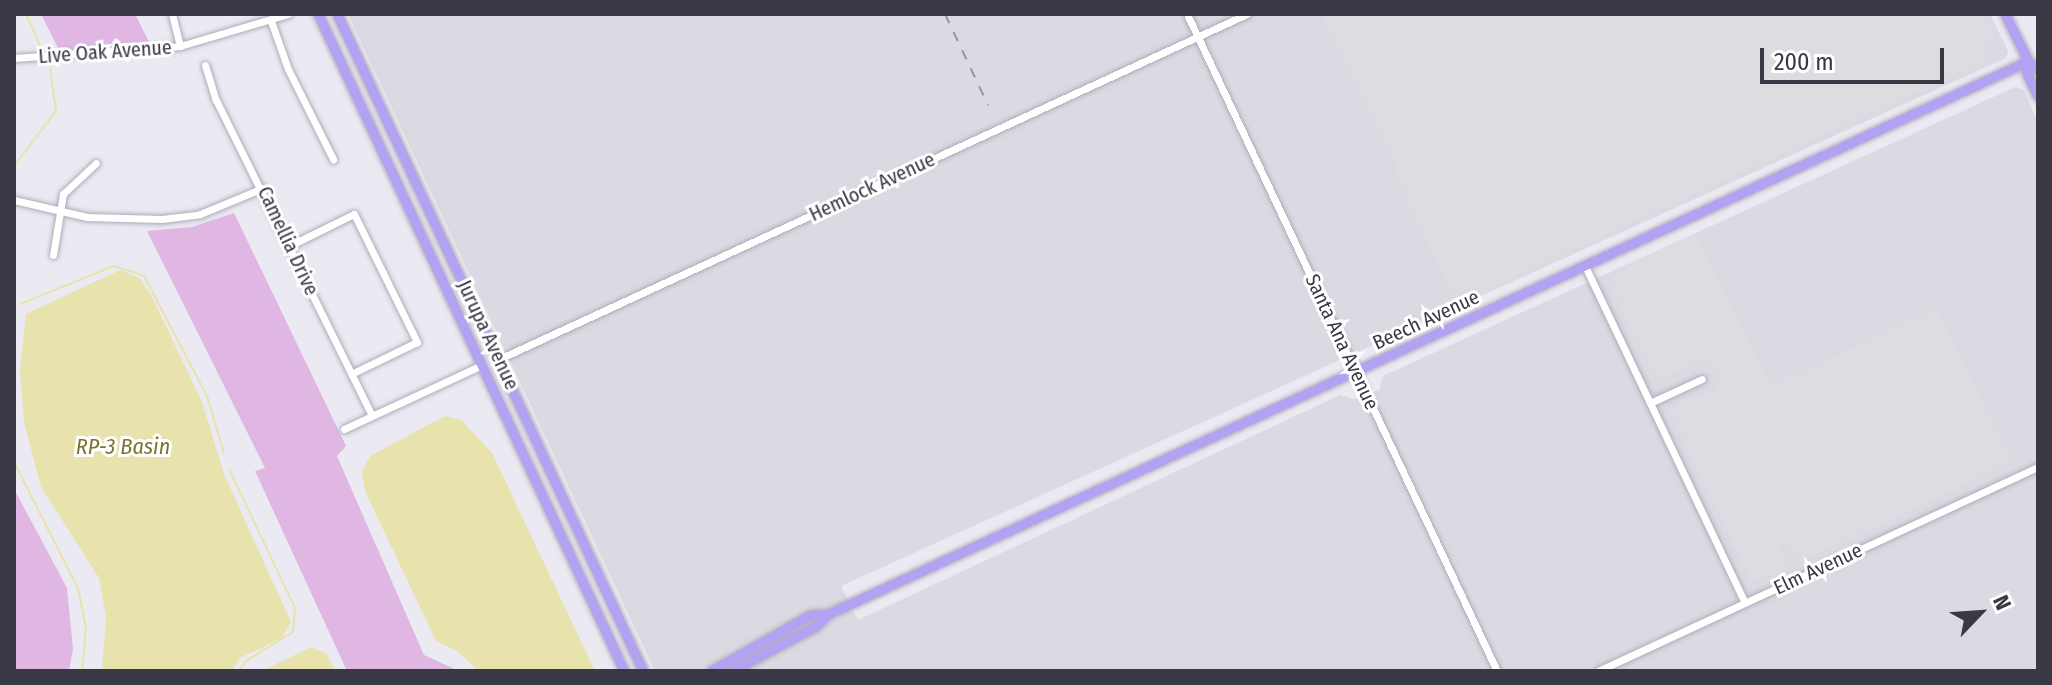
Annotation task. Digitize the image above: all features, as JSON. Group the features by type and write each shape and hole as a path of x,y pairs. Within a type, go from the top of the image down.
{"main road":[{"name":"Jurupa Avenue","path":"318,14 624,671"},
{"name":"Jurupa Avenue","path":"337,14 643,671"},
{"path":"2005,14 2028,61 2038,69"},
{"path":"2028,61 2027,74 2038,97"},
{"name":"Beech Avenue","path":"732,671 816,626 828,614 2028,61"},
{"name":"Beech Avenue","path":"711,671 756,642 810,615 828,614"}],"street":[{"path":"172,14 180,46"},
{"name":"Live Oak Avenue","path":"14,58 65,57 180,46 288,14"},
{"name":"Santa Ana Avenue","path":"1187,14 1497,671"},
{"name":"Hemlock Avenue","path":"497,360 1247,14"},
{"path":"271,21 286,64 333,159"},
{"name":"Beech Avenue","path":"2028,61 2038,56"},
{"name":"Camellia Drive","path":"205,65 216,100 263,188 372,416"},
{"path":"53,255 58,212 72,182 96,163"},
{"path":"14,200 58,212 100,218 183,218 263,188"},
{"path":"289,246 354,214 417,342 351,374"},
{"path":"1585,266 1745,603"},
{"path":"344,429 482,365"},
{"path":"1650,403 1702,379"},
{"name":"Elm Avenue","path":"1598,671 2038,467"}],"shaded area":[{"path":"41,14 135,14 150,44 59,50"},
{"path":"348,14 1990,14 2008,51 2006,58 841,586 858,620 1340,395 1354,399 1379,390 1383,376 2015,87 2024,90 2038,123 2038,671 655,671"},
{"path":"1322,14 1984,14 1994,35 1980,43 1987,59 1456,303 1394,169 1399,166"},
{"path":"234,213 346,446 337,456 424,655 459,671 347,671 255,471 265,468 147,231 192,227"},
{"path":"1696,235 1771,386 1937,309 2011,462 1802,561 1786,539 1778,544 1786,569 1752,581 1671,412 1687,400 1713,393 1721,379 1718,368 1707,358 1694,358 1681,370 1657,379 1609,280 1635,260"},
{"path":"14,489 67,588 73,649 69,671 14,671"}],"water":[{"name":"RP-3 Basin","path":"120,270 139,278 151,295 202,402 224,474 291,622 282,638 240,658 232,671 102,671 106,617 99,578 41,487 24,422 20,370 26,314"},
{"path":"445,416 461,420 492,453 595,671 479,671 457,651 436,641 365,491 362,472 370,456"},
{"path":"311,647 327,654 335,671 262,671"}],"waterway":[{"path":"26,14 41,48"},
{"path":"14,166 56,111 50,68"},
{"path":"20,304 114,266 144,276 207,396 224,453"},
{"path":"14,462 78,588 86,628 82,671"},
{"path":"230,471 295,608 293,632 246,661 239,671"}],"railway":[{"path":"945,14 988,105"}]}
